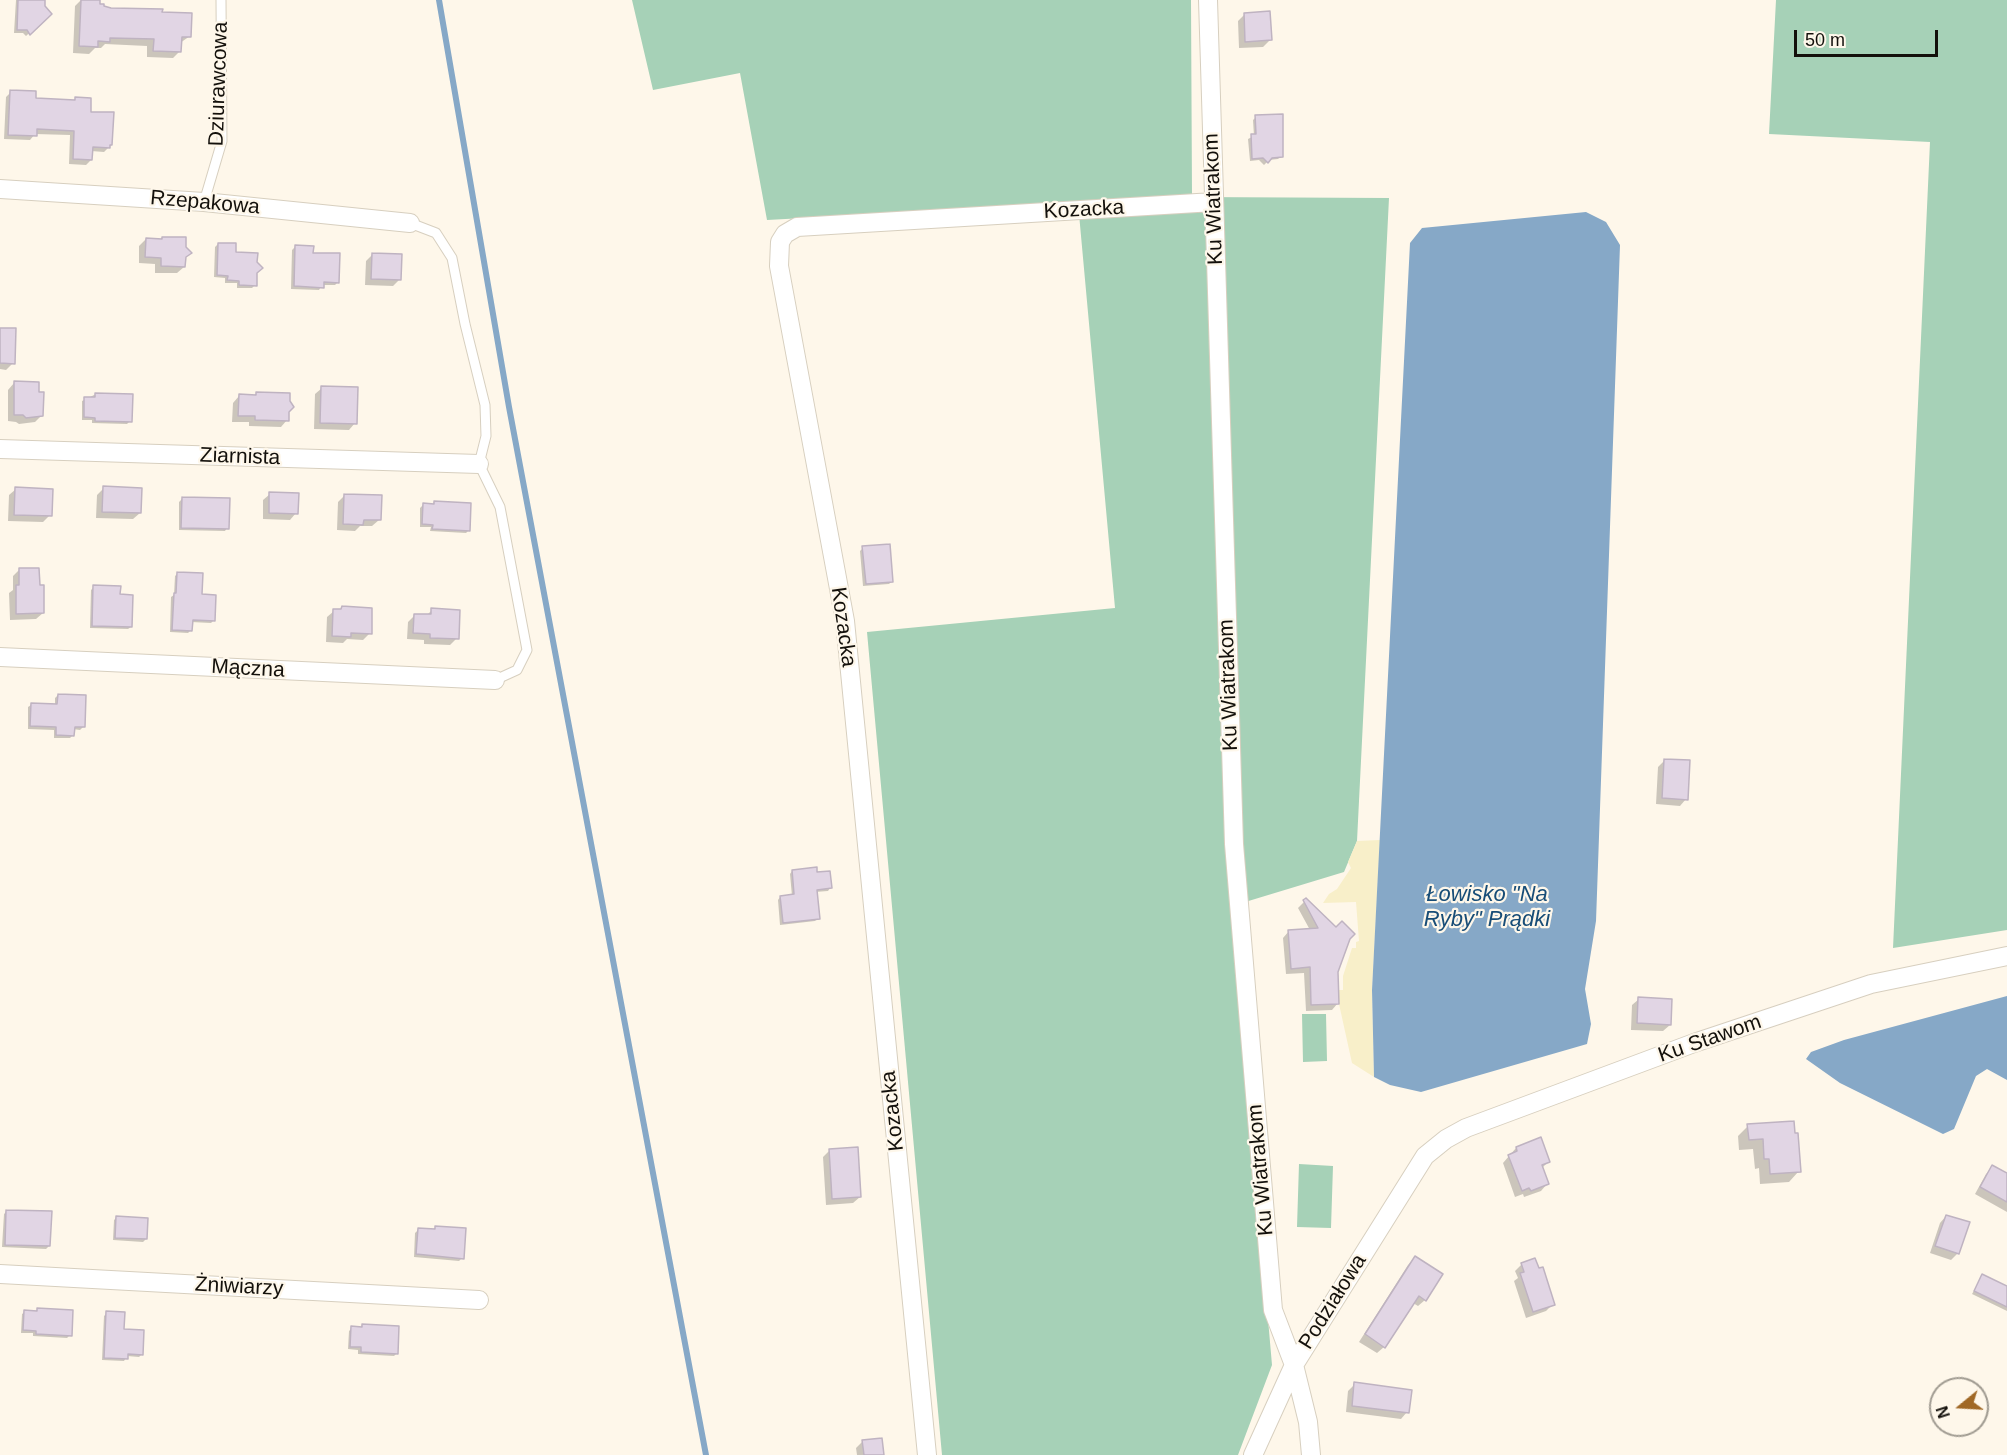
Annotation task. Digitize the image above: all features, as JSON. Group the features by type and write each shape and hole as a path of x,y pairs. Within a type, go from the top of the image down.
{"street":[{"name":"Ku Wiatrakom","path":"1208,0 1234,844 1273,1310 1294,1365 1308,1422 1311,1455"},
{"name":"Rzepakowa","path":"0,189 204,202 410,223"},
{"name":"Kozacka","path":"927,1455 844,621 779,266 780,242 785,234 797,227 1214,202"},
{"name":"Ziarnista","path":"0,449 479,464"},
{"name":"Mączna","path":"0,657 495,681"},
{"name":"Ku Stawom","path":"1425,1156 1446,1139 1466,1128 1694,1043 1871,984 2007,956"},
{"name":"Podziałowa","path":"1253,1455 1294,1365 1425,1156"},
{"name":"Żniwiarzy","path":"0,1274 479,1300"}],"lane":[{"name":"Dziurawcowa","path":"204,202 222,141 221,0"},
{"path":"410,223 436,233 452,258 485,405 486,436 479,464 500,507 527,650 518,670 495,681"}],"green space":[{"path":"632,0 1191,0 1192,197 1389,198 1357,841 1344,872 1232,906 1272,1365 1238,1455 942,1455 867,632 1115,608 1078,203 767,220 740,73 653,90"},
{"path":"1776,0 2007,0 2007,930 1893,948 1930,142 1769,134"},
{"path":"1302,1014 1326,1014 1327,1061 1303,1062"},
{"path":"1299,1164 1333,1166 1331,1228 1297,1227"}],"sand":[{"path":"1380,840 1372,990 1374,1077 1352,1063 1339,1004 1339,990 1343,990 1343,976 1352,948 1356,948 1356,942 1359,941 1356,902 1323,903 1329,894 1337,889 1351,868 1348,862 1357,841"}],"water":[{"name":"Łowisko \"Na Ryby\" Prądki","path":"1586,212 1606,222 1620,245 1596,921 1585,989 1591,1024 1587,1044 1421,1092 1390,1085 1374,1077 1372,990 1410,243 1422,228"},
{"path":"2007,996 2007,1080 1987,1069 1976,1076 1954,1129 1943,1134 1840,1083 1806,1059 1811,1052 1844,1040"}],"building":[{"path":"18,0 45,0 45,6 52,14 30,35 27,30 17,30"},
{"path":"81,0 100,0 100,4 111,8 163,9 162,12 192,13 191,37 182,37 181,52 153,51 154,39 110,38 110,42 98,41 98,47 79,46"},
{"path":"1270,11 1272,40 1245,42 1244,13"},
{"path":"10,90 36,91 36,98 75,100 75,97 91,98 91,112 114,112 112,145 110,148 93,147 92,160 73,159 74,131 37,129 37,136 8,135"},
{"path":"1283,114 1283,157 1272,158 1268,163 1263,158 1252,159 1251,134 1256,134 1255,115"},
{"path":"162,237 186,237 186,247 192,253 186,257 185,267 161,266 161,258 145,257 146,238 162,239"},
{"path":"218,243 236,243 236,252 258,253 257,262 263,268 257,273 257,286 239,285 239,281 227,280 228,276 217,275"},
{"path":"295,245 314,246 313,253 340,253 339,283 324,282 324,288 294,286"},
{"path":"372,253 402,254 401,280 371,279"},
{"path":"0,328 16,328 15,364 0,363"},
{"path":"14,381 39,382 39,392 44,392 43,416 26,418 23,415 14,415"},
{"path":"321,386 358,387 357,424 320,423"},
{"path":"256,392 290,393 290,401 294,407 289,412 289,421 255,420 255,416 238,416 239,394 256,395"},
{"path":"95,393 133,394 132,422 95,421 95,418 84,417 84,397 95,397"},
{"path":"103,486 142,488 141,513 102,512"},
{"path":"15,487 53,489 52,516 14,515"},
{"path":"269,492 299,493 298,514 269,513"},
{"path":"344,494 382,495 381,520 364,520 363,525 343,524"},
{"path":"182,497 230,498 229,529 181,528"},
{"path":"434,501 471,503 470,531 432,529 433,525 422,524 423,503 434,504"},
{"path":"890,544 893,582 866,584 862,546"},
{"path":"19,568 39,568 40,585 44,585 44,613 16,614 16,585 19,585"},
{"path":"177,572 203,573 202,594 216,595 215,621 193,620 192,631 172,630"},
{"path":"93,585 121,586 120,594 133,595 132,627 92,626"},
{"path":"342,606 372,608 372,634 351,633 351,637 332,636 333,609 341,609"},
{"path":"431,608 460,610 459,639 430,638 430,634 413,633 414,614 431,614"},
{"path":"58,694 86,695 85,727 75,727 74,736 56,735 56,727 30,726 31,703 57,704"},
{"path":"1664,759 1690,760 1688,800 1662,798"},
{"path":"817,867 817,872 830,871 832,888 817,890 820,919 783,923 780,896 794,894 792,870"},
{"path":"1306,898 1336,927 1342,921 1355,934 1350,939 1338,972 1339,1004 1311,1005 1310,967 1291,969 1288,930 1318,928 1303,900"},
{"path":"1638,997 1672,999 1671,1025 1637,1023"},
{"path":"1794,1121 1795,1133 1798,1133 1801,1172 1770,1174 1769,1159 1764,1159 1763,1139 1749,1140 1747,1124"},
{"path":"1541,1137 1550,1162 1542,1165 1549,1184 1531,1191 1529,1188 1522,1191 1508,1155 1517,1151 1516,1147"},
{"path":"858,1147 861,1197 832,1199 829,1149"},
{"path":"1992,1165 2007,1173 2007,1202 1980,1187"},
{"path":"6,1210 52,1211 50,1246 5,1245"},
{"path":"1946,1215 1970,1222 1959,1254 1935,1246"},
{"path":"116,1216 148,1218 147,1239 115,1238"},
{"path":"435,1226 466,1228 464,1259 416,1254 418,1228 435,1229"},
{"path":"1415,1256 1443,1274 1426,1301 1419,1296 1385,1348 1365,1334"},
{"path":"1535,1258 1539,1268 1543,1267 1555,1305 1533,1312 1520,1273 1524,1272 1521,1263"},
{"path":"1982,1274 2007,1286 2007,1307 1974,1291"},
{"path":"37,1308 73,1310 72,1336 36,1334 36,1331 23,1330 24,1310 37,1311"},
{"path":"106,1311 125,1312 124,1329 144,1330 143,1355 128,1354 128,1359 104,1358"},
{"path":"362,1324 399,1326 398,1354 361,1352 361,1347 350,1347 351,1326 362,1327"},
{"path":"1354,1382 1412,1390 1409,1413 1352,1406"},
{"path":"882,1438 884,1455 864,1455 862,1440"}],"waterway":[{"path":"439,0 509,407 706,1455"}]}
